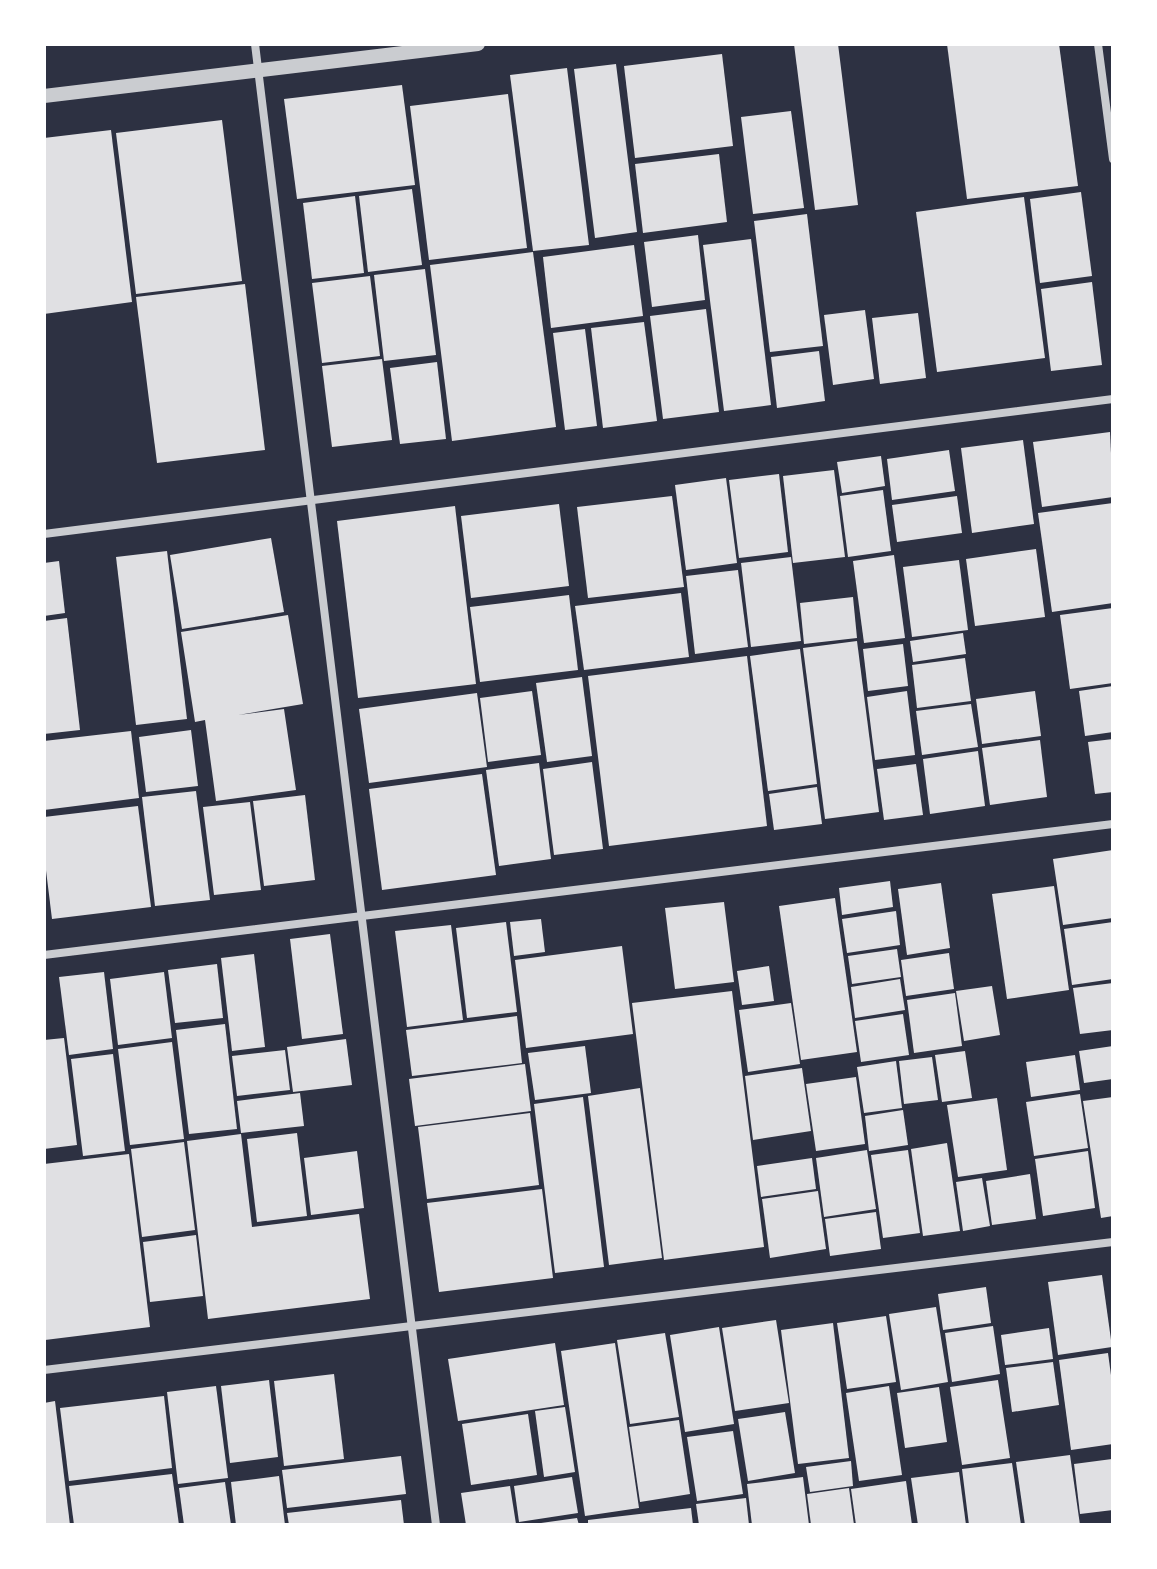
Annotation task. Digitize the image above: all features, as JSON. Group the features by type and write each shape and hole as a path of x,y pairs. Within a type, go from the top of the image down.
{"street":[{"path":"255,44 436,1525"},
{"path":"44,96 471,44"},
{"path":"1098,44 1113,159"},
{"path":"44,534 1113,399"},
{"path":"44,955 1113,824"},
{"path":"44,1370 1113,1242"}],"building":[{"path":"794,44 838,44 858,205 815,210"},
{"path":"947,44 1059,44 1078,186 967,199"},
{"path":"722,54 733,146 635,158 624,66"},
{"path":"616,64 637,232 595,238 574,69"},
{"path":"567,68 589,245 533,251 510,75"},
{"path":"402,85 415,185 297,199 284,99"},
{"path":"508,94 527,248 429,260 410,106"},
{"path":"791,111 804,208 753,214 741,117"},
{"path":"222,120 242,281 136,294 116,133"},
{"path":"111,130 132,302 44,314 44,138"},
{"path":"719,154 727,222 643,233 635,164"},
{"path":"412,189 422,265 368,272 359,196"},
{"path":"1081,192 1092,276 1040,283 1030,199"},
{"path":"355,196 364,273 312,279 303,203"},
{"path":"1024,197 1045,358 937,372 916,212"},
{"path":"807,214 823,346 770,352 754,221"},
{"path":"698,235 705,300 652,307 644,242"},
{"path":"751,239 771,405 724,411 703,245"},
{"path":"634,245 643,316 551,328 543,257"},
{"path":"533,252 556,427 452,441 430,265"},
{"path":"425,269 436,355 384,361 374,275"},
{"path":"370,276 380,356 322,363 312,283"},
{"path":"1092,282 1102,365 1051,371 1041,289"},
{"path":"245,284 265,450 157,463 136,297"},
{"path":"706,309 719,412 663,419 650,316"},
{"path":"865,310 874,379 833,385 824,315"},
{"path":"918,313 926,378 880,384 872,318"},
{"path":"644,322 657,421 603,428 591,328"},
{"path":"585,329 597,426 565,430 553,333"},
{"path":"819,351 825,401 777,408 771,357"},
{"path":"382,359 392,440 332,447 322,366"},
{"path":"437,362 446,439 400,444 390,368"},
{"path":"1110,432 1113,497 1042,507 1033,442"},
{"path":"1023,440 1034,524 972,533 961,448"},
{"path":"949,450 955,491 892,500 887,459"},
{"path":"881,456 885,486 842,493 837,462"},
{"path":"834,470 845,557 793,563 783,476"},
{"path":"779,474 788,552 739,558 729,480"},
{"path":"726,478 737,563 686,570 675,485"},
{"path":"883,490 891,551 848,557 840,496"},
{"path":"672,496 684,587 588,598 577,507"},
{"path":"957,496 962,533 897,542 892,505"},
{"path":"1113,503 1113,603 1052,612 1038,513"},
{"path":"559,504 569,586 471,598 461,516"},
{"path":"455,506 476,684 358,698 337,521"},
{"path":"271,538 284,612 182,629 170,555"},
{"path":"1036,549 1045,617 975,626 966,559"},
{"path":"167,551 187,719 136,725 116,557"},
{"path":"894,555 905,638 864,643 853,561"},
{"path":"791,557 801,641 751,647 741,563"},
{"path":"959,560 968,630 912,637 903,567"},
{"path":"59,561 65,613 44,616 44,563"},
{"path":"738,570 748,647 695,654 686,576"},
{"path":"681,593 689,657 584,670 575,606"},
{"path":"569,595 578,670 480,682 470,607"},
{"path":"853,597 857,638 804,644 800,603"},
{"path":"1113,608 1113,683 1070,689 1060,615"},
{"path":"288,615 303,704 238,715 284,709 296,790 216,801 205,720 195,722 181,632"},
{"path":"67,618 80,730 44,734 44,621"},
{"path":"963,633 966,654 913,662 910,641"},
{"path":"857,641 879,812 825,819 803,648"},
{"path":"903,644 908,686 868,691 863,649"},
{"path":"800,649 817,784 768,791 750,656"},
{"path":"747,656 767,826 609,846 588,676"},
{"path":"965,658 971,701 917,708 912,665"},
{"path":"582,677 592,756 547,762 536,683"},
{"path":"1113,686 1113,732 1085,736 1079,691"},
{"path":"532,691 541,755 488,762 480,698"},
{"path":"907,691 915,755 875,760 867,697"},
{"path":"1035,691 1041,736 982,744 976,699"},
{"path":"477,693 487,767 369,783 359,709"},
{"path":"971,704 978,747 922,755 916,711"},
{"path":"191,730 198,786 146,792 139,737"},
{"path":"131,731 139,798 44,810 44,741"},
{"path":"1113,739 1113,792 1095,794 1088,742"},
{"path":"1040,740 1047,797 990,805 982,748"},
{"path":"978,751 985,806 930,814 923,759"},
{"path":"592,762 603,849 554,855 543,769"},
{"path":"539,763 551,859 499,866 486,770"},
{"path":"916,764 923,815 884,820 877,769"},
{"path":"482,774 496,875 382,890 369,789"},
{"path":"817,787 822,824 774,830 769,794"},
{"path":"196,791 210,900 155,906 142,797"},
{"path":"305,795 315,880 264,886 253,801"},
{"path":"250,802 261,890 214,895 203,807"},
{"path":"138,806 151,907 52,919 44,854 44,817"},
{"path":"1113,850 1113,918 1063,925 1053,859"},
{"path":"890,881 893,907 842,915 839,888"},
{"path":"941,883 950,948 907,955 898,889"},
{"path":"1054,886 1069,990 1007,999 992,894"},
{"path":"835,898 857,1052 801,1060 779,906"},
{"path":"724,902 734,982 675,989 665,908"},
{"path":"896,911 900,945 847,953 842,919"},
{"path":"541,919 545,952 514,956 510,922"},
{"path":"506,922 517,1012 467,1018 456,928"},
{"path":"1113,922 1113,979 1072,985 1064,929"},
{"path":"451,925 463,1020 407,1027 395,931"},
{"path":"330,934 343,1034 302,1039 290,939"},
{"path":"622,946 633,1034 526,1048 515,960"},
{"path":"897,949 901,977 852,984 848,956"},
{"path":"949,953 954,989 906,996 901,960"},
{"path":"254,954 265,1047 232,1051 221,958"},
{"path":"217,964 223,1018 175,1023 168,970"},
{"path":"769,966 774,1001 742,1005 737,971"},
{"path":"104,972 113,1049 69,1055 59,977"},
{"path":"164,972 172,1038 118,1045 110,979"},
{"path":"900,979 905,1010 855,1018 851,987"},
{"path":"1113,983 1113,1030 1080,1034 1073,988"},
{"path":"992,986 1000,1035 964,1041 956,991"},
{"path":"732,991 764,1247 664,1260 632,1003"},
{"path":"955,993 962,1046 914,1053 907,1000"},
{"path":"791,1003 800,1064 748,1072 739,1010"},
{"path":"903,1014 909,1055 861,1062 855,1021"},
{"path":"517,1016 522,1063 412,1076 406,1030"},
{"path":"225,1024 237,1129 189,1134 176,1030"},
{"path":"64,1038 77,1145 44,1149 44,1040"},
{"path":"346,1039 352,1085 293,1092 287,1047"},
{"path":"172,1042 184,1139 130,1145 118,1049"},
{"path":"585,1046 591,1093 535,1100 528,1053"},
{"path":"1113,1046 1113,1079 1084,1083 1079,1051"},
{"path":"285,1050 290,1090 237,1096 232,1056"},
{"path":"965,1051 972,1098 942,1102 935,1055"},
{"path":"113,1054 125,1151 83,1156 71,1059"},
{"path":"1075,1055 1080,1090 1031,1097 1026,1062"},
{"path":"932,1057 938,1100 904,1104 899,1061"},
{"path":"896,1061 902,1108 864,1113 857,1067"},
{"path":"525,1064 531,1111 415,1126 409,1079"},
{"path":"802,1068 811,1131 753,1140 745,1076"},
{"path":"856,1077 865,1144 816,1151 806,1084"},
{"path":"640,1088 662,1258 609,1265 588,1096"},
{"path":"300,1093 304,1126 241,1133 237,1101"},
{"path":"1080,1094 1088,1148 1034,1156 1026,1102"},
{"path":"583,1097 604,1267 555,1273 534,1104"},
{"path":"1113,1097 1113,1216 1101,1218 1083,1101"},
{"path":"997,1098 1007,1170 958,1177 947,1105"},
{"path":"903,1110 908,1145 869,1151 865,1116"},
{"path":"530,1113 539,1185 427,1199 418,1127"},
{"path":"297,1133 307,1216 257,1222 247,1139"},
{"path":"241,1134 252,1227 359,1214 370,1299 208,1319 187,1141"},
{"path":"184,1142 195,1230 142,1237 131,1149"},
{"path":"947,1143 960,1231 923,1236 911,1149"},
{"path":"867,1150 876,1209 824,1217 816,1158"},
{"path":"908,1150 920,1233 883,1238 871,1155"},
{"path":"357,1151 364,1208 311,1215 304,1158"},
{"path":"1088,1151 1095,1208 1043,1216 1035,1159"},
{"path":"129,1154 150,1327 45,1340 44,1164"},
{"path":"812,1158 816,1189 761,1197 757,1166"},
{"path":"1030,1174 1036,1219 992,1225 986,1181"},
{"path":"982,1178 990,1226 963,1231 956,1182"},
{"path":"542,1189 553,1278 439,1292 427,1203"},
{"path":"818,1191 826,1249 770,1258 762,1199"},
{"path":"876,1212 881,1249 830,1256 825,1219"},
{"path":"196,1235 203,1296 150,1302 143,1242"},
{"path":"1102,1275 1112,1347 1058,1355 1048,1282"},
{"path":"986,1287 991,1323 943,1330 938,1294"},
{"path":"936,1307 948,1382 901,1390 889,1314"},
{"path":"886,1316 896,1382 847,1389 837,1323"},
{"path":"776,1320 789,1403 735,1411 722,1328"},
{"path":"833,1323 849,1458 798,1464 781,1330"},
{"path":"993,1326 1000,1374 952,1382 945,1333"},
{"path":"719,1327 734,1424 685,1432 670,1335"},
{"path":"1049,1328 1053,1359 1005,1365 1001,1335"},
{"path":"665,1333 679,1417 630,1424 617,1340"},
{"path":"555,1343 564,1405 458,1421 448,1359"},
{"path":"615,1343 639,1508 585,1516 561,1351"},
{"path":"1108,1353 1113,1390 1113,1444 1071,1450 1059,1360"},
{"path":"1053,1362 1059,1405 1012,1412 1006,1368"},
{"path":"334,1374 344,1459 284,1466 274,1381"},
{"path":"269,1380 278,1457 230,1463 221,1386"},
{"path":"998,1380 1010,1458 962,1465 950,1387"},
{"path":"216,1386 228,1478 178,1484 167,1392"},
{"path":"889,1386 902,1475 859,1481 846,1393"},
{"path":"939,1387 947,1442 905,1448 897,1393"},
{"path":"164,1396 172,1468 69,1481 60,1408"},
{"path":"55,1401 70,1525 44,1525 44,1403"},
{"path":"565,1407 575,1472 544,1477 535,1411"},
{"path":"785,1412 795,1473 748,1481 738,1419"},
{"path":"528,1414 537,1475 471,1485 462,1424"},
{"path":"679,1420 690,1494 640,1502 629,1427"},
{"path":"733,1431 743,1494 697,1501 687,1437"},
{"path":"1070,1455 1080,1525 1025,1525 1016,1462"},
{"path":"401,1456 406,1494 287,1508 282,1470"},
{"path":"1112,1459 1113,1510 1080,1514 1074,1464"},
{"path":"851,1461 853,1486 810,1492 806,1467"},
{"path":"1012,1463 1021,1525 969,1525 962,1469"},
{"path":"959,1472 966,1525 918,1525 911,1478"},
{"path":"172,1474 179,1525 74,1525 69,1486"},
{"path":"279,1476 285,1525 236,1525 231,1482"},
{"path":"572,1477 578,1513 519,1522 514,1486"},
{"path":"803,1477 809,1525 752,1525 747,1484"},
{"path":"906,1481 912,1525 856,1525 851,1489"},
{"path":"225,1482 231,1525 184,1525 179,1488"},
{"path":"510,1486 516,1524 466,1525 461,1493"},
{"path":"849,1488 854,1525 811,1525 807,1494"},
{"path":"746,1498 749,1525 699,1525 696,1504"},
{"path":"401,1500 404,1525 289,1525 287,1513"},
{"path":"691,1508 693,1525 588,1525 588,1520"},
{"path":"577,1518 579,1525 541,1523"}]}
